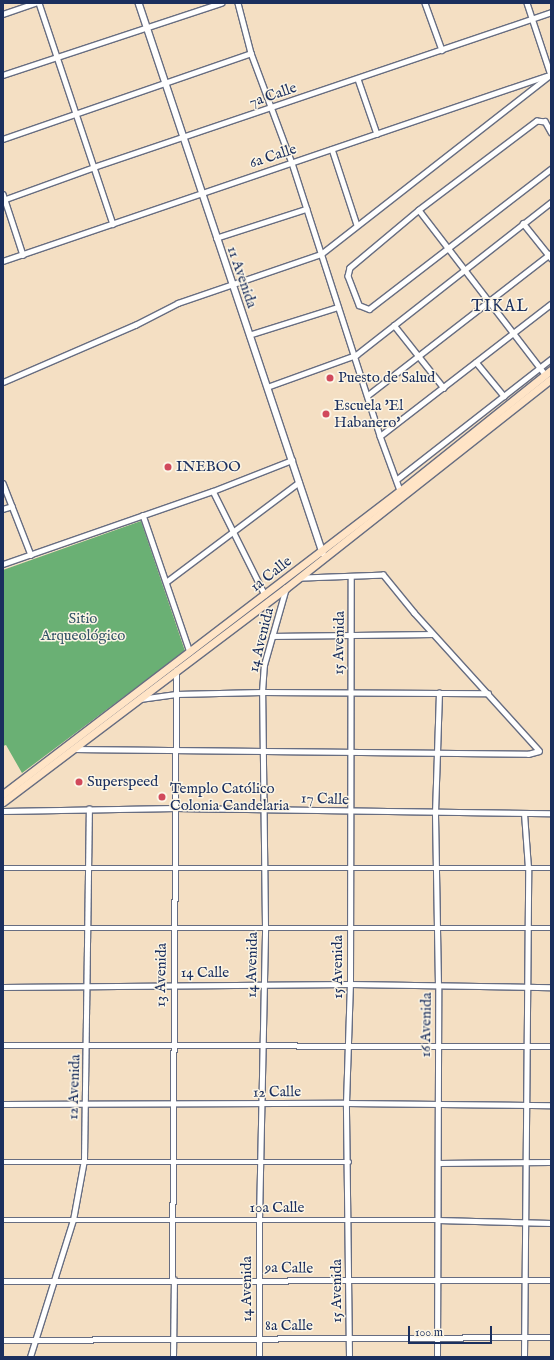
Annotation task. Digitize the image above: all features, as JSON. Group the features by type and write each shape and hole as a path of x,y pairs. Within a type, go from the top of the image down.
{"main road":[{"name":"1a Calle","path":"71,747 190,652 265,595 324,554 549,378"},
{"name":"1a Calle","path":"3,802 7,794 139,700 286,588 294,576"}],"street":[{"path":"3,14 36,3"},
{"path":"39,3 113,224"},
{"name":"11 Avenida","path":"139,3 216,238 324,554"},
{"path":"3,75 220,3"},
{"path":"238,3 251,53 292,163 338,307 356,355 380,436 402,494"},
{"path":"425,3 442,50"},
{"path":"3,382 135,325 178,302 321,254 551,75 527,3"},
{"name":"7a Calle","path":"4,200 94,167 271,109 551,12"},
{"path":"3,139 251,53"},
{"name":"6a Calle","path":"3,261 551,75"},
{"path":"358,79 377,134"},
{"path":"551,133 545,122 536,121 419,210 348,271 359,305 369,309 551,169"},
{"path":"332,149 357,225"},
{"path":"3,194 23,255"},
{"path":"267,387 356,355 551,202"},
{"path":"216,238 306,209"},
{"path":"419,210 549,378"},
{"path":"368,395 550,255 523,223"},
{"path":"380,436 551,304"},
{"path":"249,335 338,307"},
{"path":"394,325 444,388"},
{"path":"396,480 551,359"},
{"path":"476,362 504,396"},
{"path":"3,564 212,491 292,460"},
{"path":"166,582 299,482"},
{"path":"3,483 31,555"},
{"path":"212,491 265,595"},
{"path":"3,509 12,506"},
{"path":"142,515 190,652"},
{"path":"71,747 175,751 263,752 438,752 528,754 539,751 488,693 432,634 383,575 351,577 294,576"},
{"name":"15 Avenida","path":"349,1357 349,1162 346,1103 350,984 351,577"},
{"name":"14 Avenida","path":"259,1357 259,1220 265,927 262,868 262,692 264,666 286,588"},
{"path":"272,636 432,634"},
{"name":"13 Avenida","path":"173,1357 171,1105 173,928 176,868 176,671"},
{"path":"139,700 176,694 262,692 488,693"},
{"name":"16 Avenida","path":"437,1357 436,1279 438,1220 438,986 435,813 439,693"},
{"name":"17 Calle","path":"3,811 176,808 350,812 551,813"},
{"name":"12 Avenida","path":"30,1357 73,1220 84,1160 88,987 89,809"},
{"path":"524,814 528,868 526,928 526,1223 524,1357"},
{"path":"3,868 551,868"},
{"path":"3,928 551,928"},
{"name":"14 Calle","path":"3,987 172,985 263,986 350,984 551,988"},
{"path":"3,1045 551,1046"},
{"name":"12 Calle","path":"3,1104 171,1105 346,1103 525,1106 551,1105"},
{"path":"3,1162 84,1160 260,1160 349,1162"},
{"path":"438,1163 551,1162"},
{"name":"10a Calle","path":"3,1220 438,1220 551,1223"},
{"name":"9a Calle","path":"3,1281 259,1279 349,1281 436,1279 551,1280"},
{"name":"8a Calle","path":"3,1340 551,1337"}],"green space":[{"name":"Sitio Arqueológico","path":"141,521 185,651 22,773 6,745 3,746 3,570"}],"place":[{"name":"Puesto de Salud","path":"330,378"},
{"name":"Escuela 'El Habanero'","path":"326,414"},
{"name":"INEBOO","path":"168,467"},
{"name":"Superspeed","path":"79,782"},
{"name":"Templo Católico Colonia Candelaria","path":"162,797"}],"district":[{"name":"TIKAL","path":"500,307"}]}
